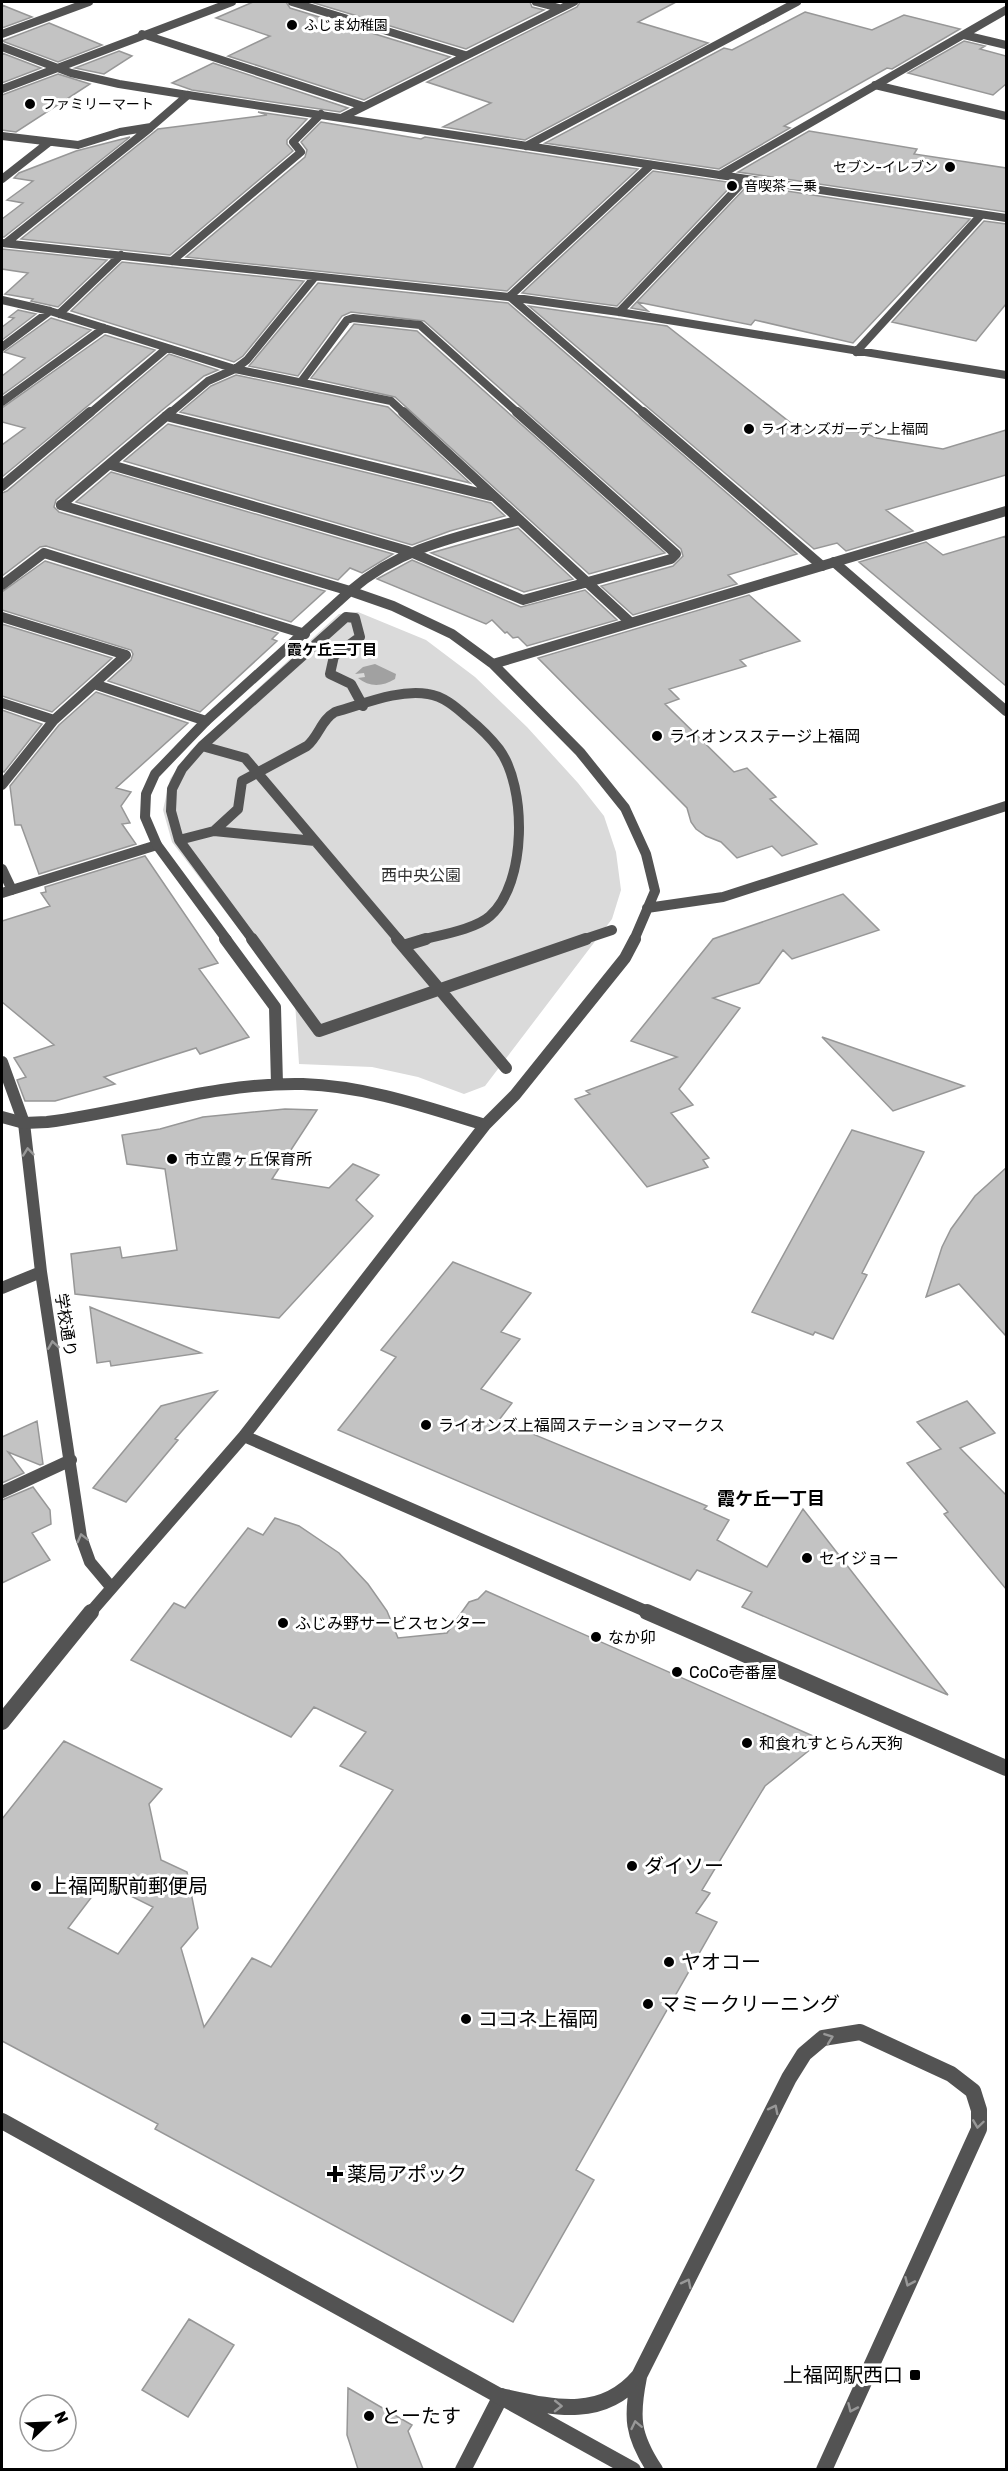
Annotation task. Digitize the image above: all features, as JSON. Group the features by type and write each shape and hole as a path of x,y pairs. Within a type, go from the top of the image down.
{"street":[{"path":"2,34 89,2"},
{"path":"2,89 142,34 232,2"},
{"path":"292,2 465,55"},
{"path":"536,2 559,9"},
{"path":"343,117 574,2"},
{"path":"526,146 797,2"},
{"path":"720,175 1006,10"},
{"path":"142,34 363,106"},
{"path":"963,35 1006,45"},
{"path":"2,47 56,68 119,84 1006,218"},
{"path":"875,85 1006,116"},
{"path":"4,243 188,95"},
{"path":"172,261 301,152 293,142 321,114"},
{"path":"2,136 78,145 120,132 151,127"},
{"path":"2,179 48,143"},
{"path":"509,297 651,165"},
{"path":"619,312 745,180"},
{"path":"856,352 981,214"},
{"path":"4,243 314,278 509,297 619,312 1006,375"},
{"path":"2,347 55,313 121,255"},
{"path":"2,1722 111,1587 244,1436 485,1125 515,1095 625,958 639,932 655,891 646,854 626,808 580,752 493,663 452,633 393,606 350,591 61,504 111,465 208,381 235,369 247,360 314,278"},
{"path":"509,297 822,566"},
{"path":"2,300 55,313 235,369 390,401 630,622"},
{"path":"111,465 408,551 523,600 671,559 676,554 420,325 353,318 347,320 302,382"},
{"path":"2,402 104,328"},
{"path":"2,486 167,348"},
{"path":"166,416 493,496"},
{"path":"493,663 1006,511"},
{"path":"277,1084 275,1007 157,845 145,817 146,794 155,774 206,722 305,634 367,574 408,551 520,520"},
{"path":"2,585 44,553 305,634"},
{"path":"834,562 1006,711"},
{"path":"2,617 126,655 54,720 2,785"},
{"path":"363,706 351,684 330,674 329,665 334,655 360,637 354,618 346,617 188,760 175,778 169,796 171,819 178,840 319,1031 612,930"},
{"path":"94,684 206,722"},
{"path":"214,831 238,809 242,781 300,751 312,741 324,717 411,692 431,694 451,702 500,750 510,774 519,807 518,859 506,893 490,916 478,923 403,946"},
{"path":"2,703 54,720"},
{"path":"202,746 245,758 506,1068"},
{"path":"647,908 723,897 1006,806"},
{"path":"178,840 214,831 315,841"},
{"path":"2,869 7,891 157,845"},
{"name":"学校通り","path":"2,1062 24,1123 41,1272 81,1537 90,1562 111,1587"},
{"path":"2,1117 24,1123 125,1111 204,1094 277,1084 350,1088 408,1101 485,1125"},
{"path":"2,1288 41,1272"},
{"path":"244,1436 1006,1768"},
{"path":"2,1492 71,1460"},
{"path":"655,2469 647,2459 633,2411 639,2376 789,2078 804,2054 823,2038 860,2032 951,2074 973,2091 979,2110 979,2129 824,2469"},
{"path":"2,2121 633,2469"},
{"path":"501,2396 547,2406 579,2407 609,2401 623,2392 639,2376"},
{"path":"466,2467 501,2396"}],"green space":[{"name":"西中央公園","path":"358,612 426,640 475,677 527,727 578,783 604,816 616,852 621,890 612,919 485,1086 464,1094 418,1077 372,1067 299,1064 295,1002 172,842 163,810 170,779 191,750 339,614"}],"shaded area":[{"path":"375,664 396,674 395,679 380,685 371,684 358,678 365,677 364,673 355,674 363,667"}],"building":[{"path":"253,2 286,2 290,8 450,57 364,100 228,56 270,36 216,18"},
{"path":"311,2 530,2 532,7 544,10 466,49"},
{"path":"580,2 676,2 638,22 708,43 525,140 443,127 491,103 427,82 577,7"},
{"path":"2,5 32,17 2,28"},
{"path":"805,12 872,30 904,15 960,29 892,69 887,68 784,126 790,128 719,169 545,143 724,48 732,50"},
{"path":"49,23 102,45 58,62 2,41"},
{"path":"964,41 985,46 980,49 1006,56 1006,84 993,95 908,73"},
{"path":"119,51 132,56 104,74 75,68"},
{"path":"2,53 41,68 2,83"},
{"path":"213,63 348,108 340,112 192,90 172,83"},
{"path":"58,74 90,84 16,132 2,130 2,95"},
{"path":"258,112 307,119 287,140 287,144 293,151 170,255 21,239 158,129 267,115"},
{"path":"321,122 421,139 425,137 638,169 507,291 186,257 305,157 307,150 301,142"},
{"path":"809,131 917,149 914,154 1006,168 1006,212 738,172"},
{"path":"130,137 2,237 2,219 23,203 7,200 33,181 14,178 19,173 76,151"},
{"path":"653,171 734,183 617,306 522,293"},
{"path":"748,185 970,219 853,343 755,320 751,325 637,302 648,311 631,308"},
{"path":"984,221 1006,224 1006,304 976,341 892,322"},
{"path":"2,249 107,260 58,307 31,301 33,299 5,294 28,273 2,269"},
{"path":"122,262 304,281 243,356 234,362 71,311"},
{"path":"318,283 508,303 797,554 728,575 737,584 633,615 601,586 673,566 683,556 681,549 424,321 351,312 342,316 298,376 249,366"},
{"path":"529,306 667,326 791,423 841,432 861,432 877,438 943,449 1006,430 1006,475 886,510 913,531 846,551 837,543 814,549"},
{"path":"18,310 36,314 2,340 2,327 14,318 9,317"},
{"path":"51,318 91,330 2,395 2,376 25,358 4,352"},
{"path":"354,324 417,331 665,553 589,574 395,397 311,378"},
{"path":"105,335 155,350 2,477 2,445 25,428 2,422 2,408"},
{"path":"169,354 218,370 204,376 161,411 56,500 54,507 59,512 325,591 291,622 46,546 40,547 2,576 2,493"},
{"path":"236,375 388,407 470,483 180,412 211,386"},
{"path":"168,424 491,503 505,516 450,531 412,545 124,461"},
{"path":"111,472 393,554 362,573 350,568 338,580 76,502"},
{"path":"518,528 573,579 524,592 431,553"},
{"path":"1006,536 1006,686 859,562 926,542 943,555"},
{"path":"412,560 521,607 585,590 617,620 527,646 518,637 513,638 507,632 505,633 492,620 486,624 377,579"},
{"path":"45,561 278,633 272,639 277,641 200,712 108,681 131,660 133,654 131,650 2,610 2,592"},
{"name":"ライオンスステージ上福岡","path":"749,595 800,641 740,660 746,666 669,689 679,699 665,704 734,772 747,768 776,797 770,799 817,844 782,856 772,846 737,858 721,842 696,829 691,822 687,808 538,658"},
{"path":"2,624 112,658 52,712 2,696"},
{"path":"96,692 188,723 116,788 131,792 121,806 130,823 122,824 136,844 39,874 21,825 15,825 10,786 59,725"},
{"path":"2,710 42,724 4,772 2,771"},
{"path":"145,856 218,963 199,969 249,1037 200,1054 196,1048 104,1077 115,1084 55,1101 25,1101 17,1080 26,1077 14,1058 54,1045 2,1002 2,921 50,906 41,893 46,892 45,887"},
{"path":"843,894 879,930 792,959 783,950 759,983 713,998 740,1008 679,1089 693,1105 671,1113 709,1158 703,1160 708,1167 647,1187 575,1099 590,1094 586,1091 677,1057 631,1041 713,939"},
{"path":"822,1037 964,1086 893,1111"},
{"path":"285,1109 317,1110 272,1179 329,1188 353,1164 379,1175 356,1200 373,1216 279,1318 75,1294 71,1254 120,1247 122,1258 177,1250 165,1169 127,1164 122,1135 160,1129 203,1117"},
{"path":"852,1130 924,1152 862,1273 867,1275 833,1339 815,1332 813,1335 752,1312"},
{"path":"1006,1168 1006,1336 959,1284 926,1297 942,1247 951,1229 975,1196"},
{"name":"ライオンズ上福岡ステーションマークス","path":"453,1262 531,1293 501,1332 520,1339 481,1389 512,1403 499,1420 707,1506 704,1509 729,1520 717,1540 767,1567 803,1509 948,1695 742,1607 752,1592 697,1570 690,1580 338,1430 396,1357 381,1350"},
{"path":"90,1307 201,1353 111,1366 110,1361 97,1363"},
{"path":"217,1391 175,1439 178,1440 126,1502 93,1488 161,1406"},
{"path":"967,1401 995,1433 960,1448 1006,1495 1006,1589 944,1514 948,1512 907,1463 941,1449 917,1422"},
{"path":"37,1421 43,1464 40,1465 8,1452 24,1473 2,1483 2,1437"},
{"path":"33,1487 50,1510 51,1524 32,1533 50,1560 2,1583 2,1500"},
{"path":"275,1518 299,1526 339,1553 368,1584 387,1611 398,1638 447,1633 469,1602 478,1599 486,1591 822,1740 765,1786 702,1890 710,1893 696,1913 717,1922 576,2170 594,2180 513,2322 155,2129 158,2124 2,2041 2,1819 64,1741 162,1789 149,1804 161,1860 187,1872 198,1928 181,1948 204,2027 252,1958 271,1967 393,1790 340,1766 366,1732 314,1707 291,1737 131,1660 174,1603 185,1608 248,1528 263,1535","holes":["103,1882 153,1907 118,1954 68,1928"]},
{"path":"189,2319 234,2345 188,2417 142,2390"},
{"path":"348,2388 412,2425 408,2431 423,2469 358,2469 347,2435"}],"place":[{"name":"ふじま幼稚園","path":"292,25"},
{"name":"ファミリーマート","path":"30,104"},
{"name":"セブン-イレブン","path":"950,167"},
{"name":"音喫茶 一乗","path":"732,186"},
{"name":"ライオンズガーデン上福岡","path":"749,429"},
{"name":"ライオンスステージ上福岡","path":"657,736"},
{"name":"市立霞ヶ丘保育所","path":"172,1159"},
{"name":"ライオンズ上福岡ステーションマークス","path":"426,1425"},
{"name":"セイジョー","path":"807,1558"},
{"name":"ふじみ野サービスセンター","path":"283,1623"},
{"name":"なか卯","path":"596,1637"},
{"name":"CoCo壱番屋","path":"677,1672"},
{"name":"和食れすとらん天狗","path":"747,1743"},
{"name":"ダイソー","path":"632,1866"},
{"name":"上福岡駅前郵便局","path":"36,1886"},
{"name":"ヤオコー","path":"669,1962"},
{"name":"マミークリーニング","path":"648,2004"},
{"name":"ココネ上福岡","path":"466,2019"},
{"name":"薬局アポック","path":"335,2174"},
{"name":"上福岡駅西口","path":"915,2375"},
{"name":"とーたす","path":"369,2416"}],"district":[{"name":"霞ケ丘二丁目","path":"332,650"},
{"name":"霞ケ丘一丁目","path":"771,1499"}]}
